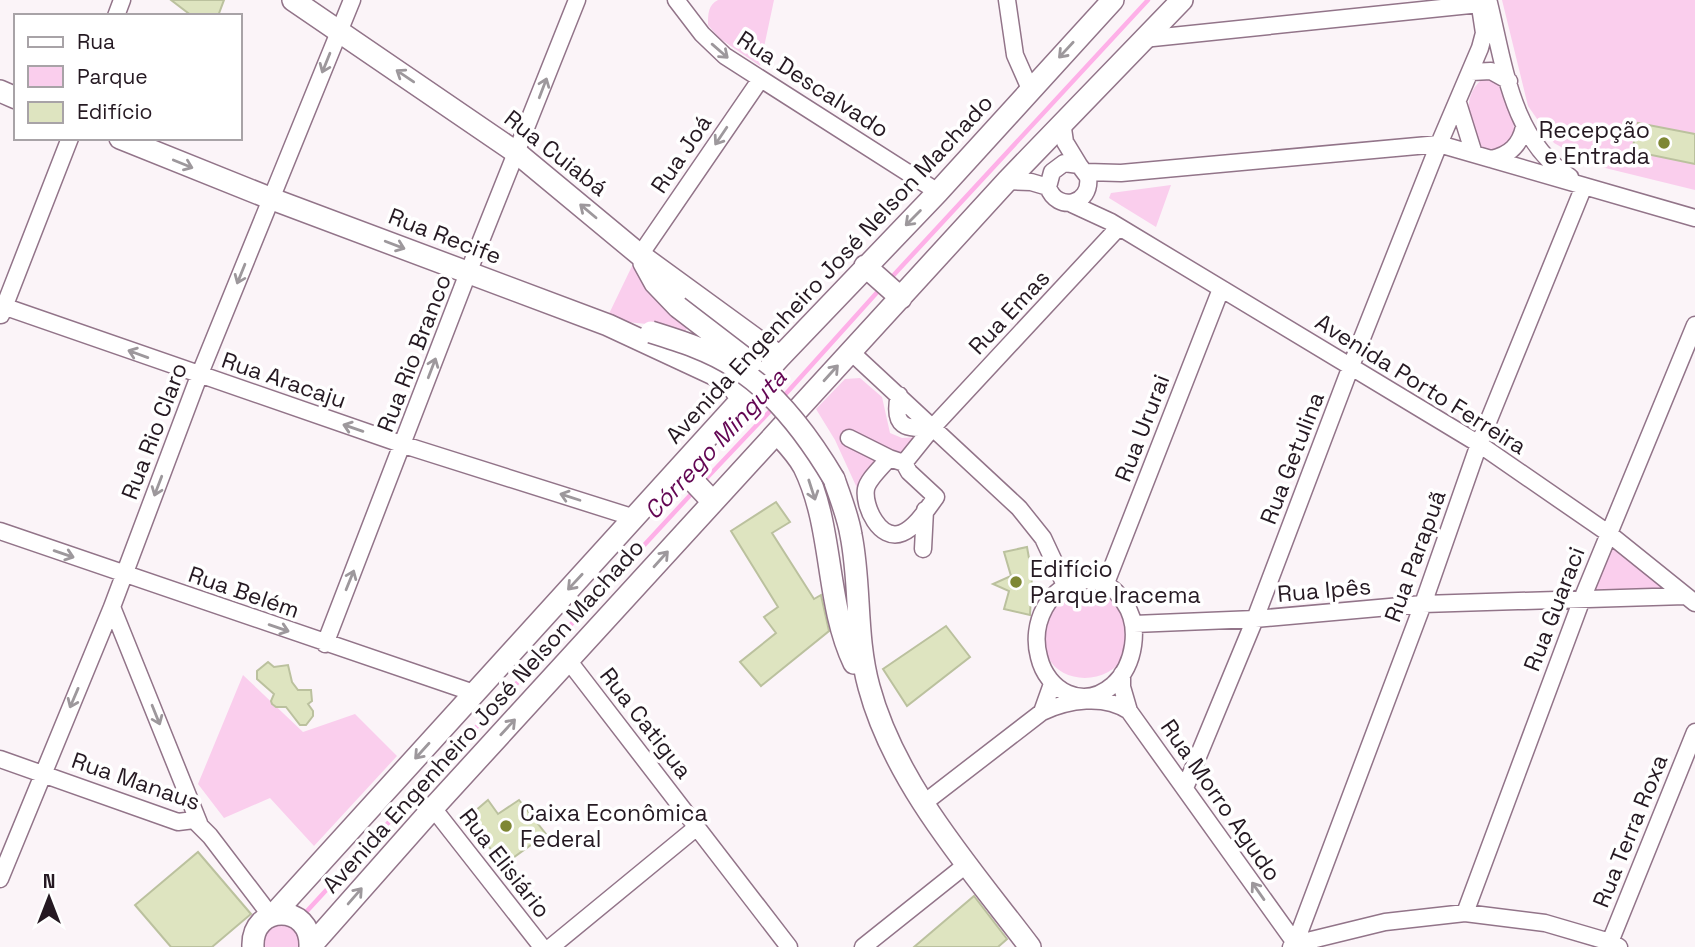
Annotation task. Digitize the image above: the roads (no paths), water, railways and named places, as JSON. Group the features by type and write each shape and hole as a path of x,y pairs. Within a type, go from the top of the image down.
{"main road":[{"name":"Rua Cuiabá","path":"293,0 517,153 640,255 780,357"},
{"name":"Avenida Engenheiro José Nelson Machado","path":"260,927 635,518 698,486 777,433 850,351 884,283 939,192 1113,0"},
{"name":"Avenida Engenheiro José Nelson Machado","path":"310,947 568,660 698,486 743,400 780,357 884,283 1007,181 1179,4"},
{"name":"Rua Recife","path":"125,140 272,199 608,325 722,378 729,382 743,400"},
{"path":"640,255 655,283 678,307 772,380 801,410 818,436 851,534 859,636 878,716 899,762 923,803 1030,947"},
{"path":"608,325 651,332 711,353 754,380 805,434 834,479"},
{"path":"777,433 794,452 813,489 844,637 856,666 869,687"},
{"path":"260,927 285,914 299,919 308,932 310,947"}],"street":[{"name":"Rua Rio Claro","path":"0,879 112,607 200,376 352,0"},
{"name":"Rua Rio Branco","path":"325,644 577,0"},
{"name":"Rua Descalvado","path":"676,0 685,15 717,48 760,80 939,192"},
{"path":"1007,0 1015,55 1030,89"},
{"path":"1143,39 1482,1"},
{"path":"1475,154 1458,103 1484,33 1482,1"},
{"path":"1482,1 1524,127 1534,145 1545,157 1584,186"},
{"path":"1179,4 1186,25 1198,34"},
{"path":"1471,72 1491,71 1509,81"},
{"name":"Rua Joá","path":"640,255 760,80"},
{"name":"Rua Getulina","path":"1185,788 1255,619 1439,144 1458,103"},
{"name":"Avenida Porto Ferreira","path":"1062,122 1065,142 1115,225"},
{"path":"1491,159 1510,152 1517,145 1524,127"},
{"path":"1,310 69,140"},
{"path":"1085,179 1080,200 1072,204 1065,204 1054,198 1048,187 1052,172 1064,163 1085,179 1121,173 1439,144 1695,218"},
{"path":"1007,181 1031,182 1048,187"},
{"name":"Rua Parapuã","path":"1295,946 1423,604 1479,444 1584,186"},
{"name":"Avenida Porto Ferreira","path":"1072,204 1115,225 1479,444 1608,533 1690,600"},
{"name":"Rua Emas","path":"896,461 933,427 1115,225"},
{"name":"Rua Ururai","path":"1106,583 1220,289"},
{"name":"Rua Aracaju","path":"1,310 404,445 635,518"},
{"name":"Rua Guaraci","path":"1465,913 1582,599 1695,325"},
{"path":"850,351 1030,520 1065,585"},
{"path":"849,438 896,461 936,497 912,526 900,534 889,533 873,521 865,491 868,485 896,461"},
{"path":"923,549 925,510"},
{"name":"Rua Belém","path":"0,531 474,693"},
{"path":"1084,580 1106,583 1124,602 1134,624 1134,641 1122,674 1113,685 1102,692 1074,696 1062,692 1052,684 1040,662 1036,647 1036,635 1046,607 1056,591 1065,585 1084,580"},
{"name":"Rua Ipês","path":"1134,624 1255,619 1423,604 1582,599 1690,600"},
{"path":"112,607 188,815"},
{"name":"Rua Catigua","path":"568,660 789,947"},
{"name":"Rua Morro Agudo","path":"1122,674 1122,687 1129,711 1295,946"},
{"path":"1042,712 1052,684"},
{"path":"923,803 1042,712 1060,704 1105,700 1119,704 1129,711"},
{"name":"Rua Terra Roxa","path":"1613,945 1695,732"},
{"name":"Rua Manaus","path":"0,759 43,774 188,815 209,836 260,927"},
{"name":"Rua Elisiário","path":"433,808 542,947"},
{"path":"551,947 697,827"},
{"path":"863,947 967,864"},
{"path":"1295,946 1385,922 1465,913 1545,923 1613,945"}],"waterway":[{"name":"Córrego Minguta","path":"890,279 1148,0"},
{"name":"Córrego Minguta","path":"782,398 881,288"},
{"name":"Córrego Minguta","path":"702,483 773,408"},
{"name":"Córrego Minguta","path":"307,911 694,491"}],"place":[{"name":"Recepção e Entrada","path":"1664,143"},
{"name":"Edifício Parque Iracema","path":"1016,582"},
{"name":"Caixa Econômica Federal","path":"506,826"}]}
